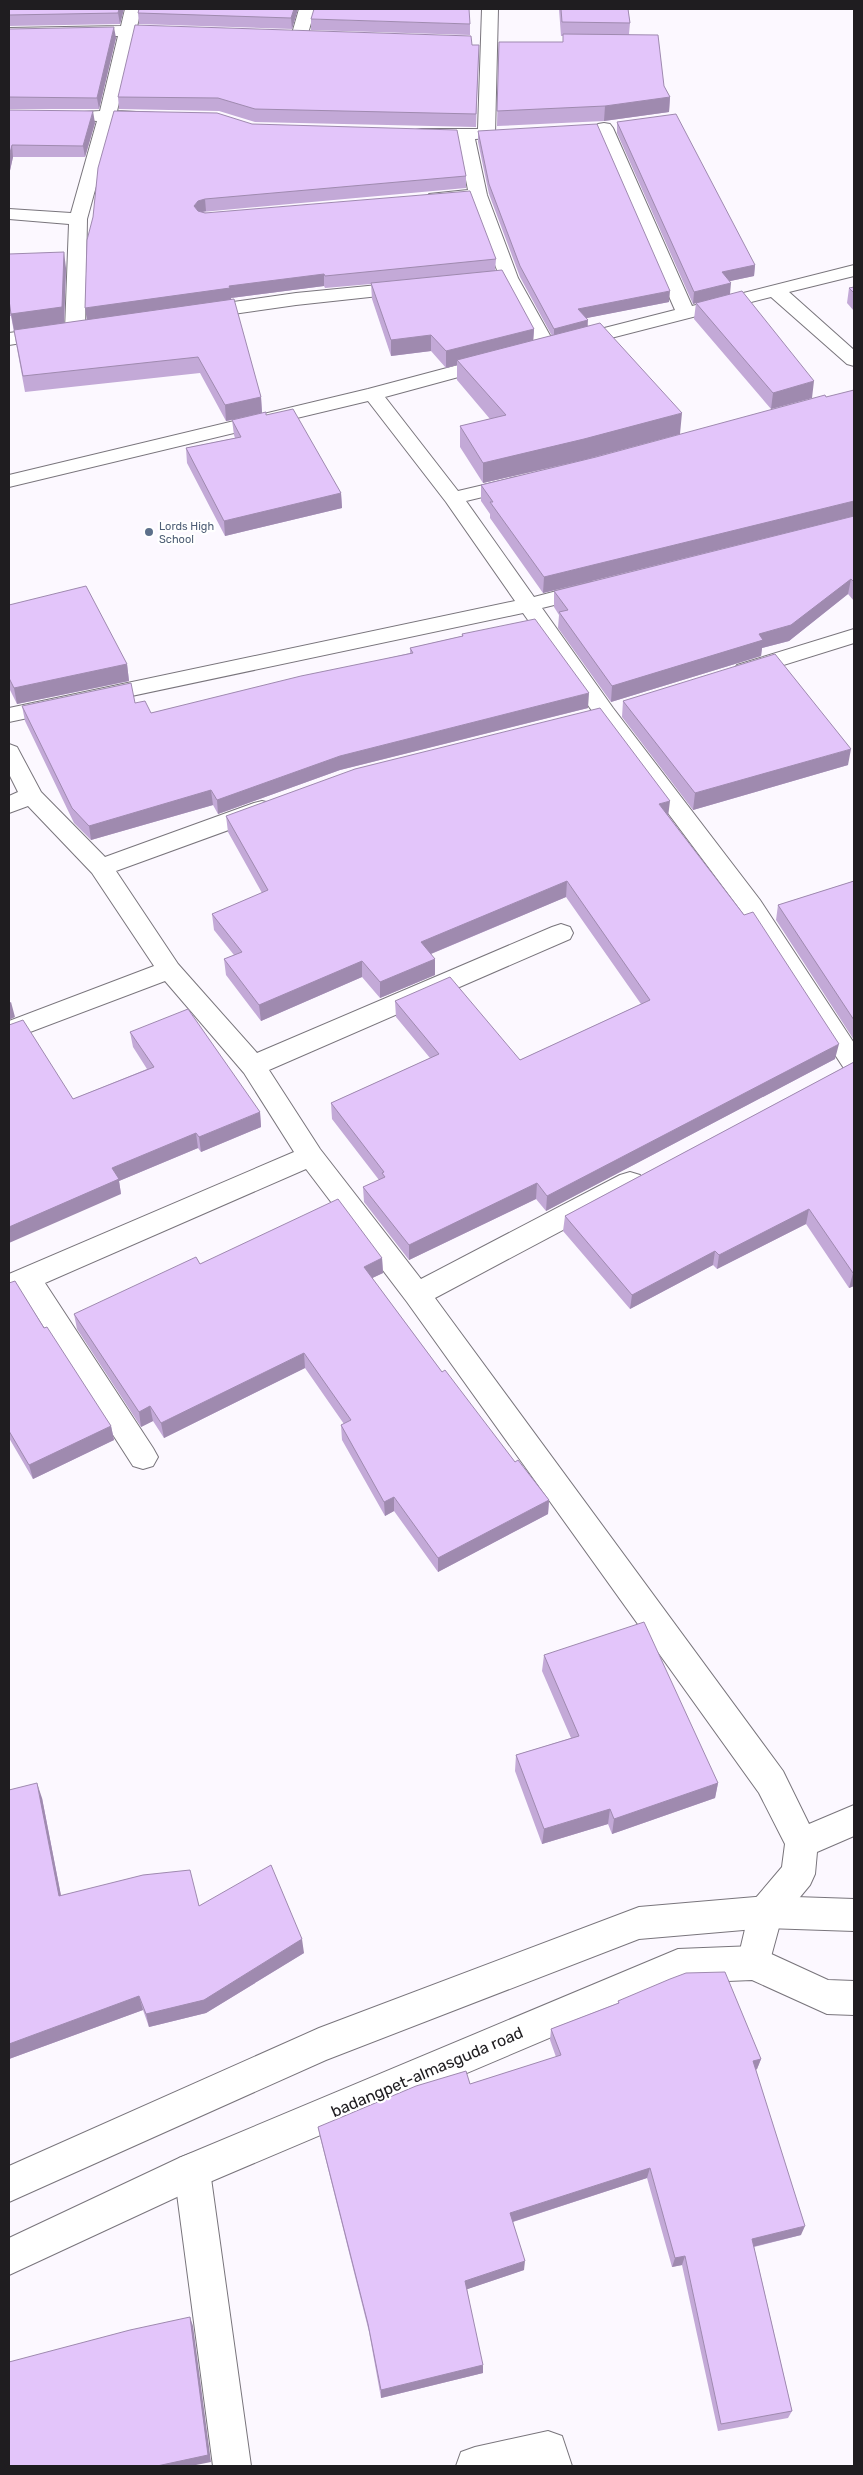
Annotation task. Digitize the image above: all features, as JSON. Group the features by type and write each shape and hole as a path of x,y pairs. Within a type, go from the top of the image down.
{"street":[{"path":"75,330 78,219 107,116 126,31 133,9"},
{"path":"299,37 307,9"},
{"path":"486,134 490,9"},
{"path":"9,33 126,31 184,33"},
{"path":"280,37 319,38"},
{"path":"468,42 507,42"},
{"path":"77,116 163,117"},
{"path":"585,128 613,126 686,313"},
{"path":"408,134 466,135 506,132"},
{"path":"466,135 478,195 509,278 530,352"},
{"path":"420,200 478,195"},
{"path":"9,214 78,219"},
{"path":"9,481 373,394 854,270"},
{"path":"490,280 509,278"},
{"path":"181,316 296,299 432,286"},
{"path":"776,291 854,360"},
{"path":"9,339 95,328"},
{"path":"373,394 453,498 604,712 751,906 848,1066"},
{"path":"453,498 539,478"},
{"path":"9,715 529,605 613,583"},
{"path":"725,676 854,636"},
{"path":"9,752 20,801 101,867 169,970 253,1066 311,1156 417,1294 771,1782 802,1842 798,1874 766,1912 754,1963"},
{"path":"101,867 284,800"},
{"path":"253,1066 561,933"},
{"path":"9,1031 169,970"},
{"path":"143,1457 18,1282 311,1156"},
{"path":"417,1294 653,1169"},
{"path":"802,1842 854,1820"},
{"path":"9,2184 319,2045 639,1923 766,1912 854,1915"},
{"name":"badangpet-almasguda road","path":"9,2257 192,2171 678,1966 754,1963 827,1997 854,1998"},
{"path":"192,2171 232,2466"},
{"path":"475,2466 548,2450 553,2466"}],"building":[{"path":"9,9 119,9 118,13 9,15"},
{"path":"139,9 294,9 291,18 138,13"},
{"path":"314,9 469,9 470,24 311,19"},
{"path":"561,9 628,9 630,23 562,22"},
{"path":"135,25 471,36 472,45 479,45 476,114 255,109 218,98 118,97"},
{"path":"114,27 97,98 9,97 9,29"},
{"path":"563,34 658,35 664,86 670,97 605,106 497,111 499,42 563,42"},
{"path":"9,110 93,111 83,146 12,145 9,157"},
{"path":"114,111 217,113 252,124 457,130 466,176 205,199 198,201 194,206 198,211 205,213 470,191 496,259 325,276 324,274 85,308 87,240 93,217 98,168"},
{"path":"676,114 755,265 722,272 731,283 694,292 617,122"},
{"path":"597,124 670,291 578,309 588,320 554,329 520,266 489,184 478,131"},
{"path":"64,252 62,307 11,314 9,300 9,254"},
{"path":"502,270 534,329 446,351 431,335 391,340 371,283"},
{"path":"742,291 814,381 773,393 696,303"},
{"path":"234,299 261,397 225,405 198,357 23,376 14,330"},
{"path":"600,323 682,413 483,463 460,426 506,415 457,360"},
{"path":"854,390 854,501 544,577 490,502 493,502 481,485 596,457 825,395 826,397"},
{"path":"293,409 341,493 224,521 186,448 241,437 232,420 266,412 266,415"},
{"path":"854,516 854,582 851,579 791,625 759,634 763,640 612,686 559,612 568,610 554,591"},
{"path":"86,586 127,664 14,688 9,678 9,605"},
{"path":"535,619 589,693 340,756 217,800 211,790 89,826 72,808 22,706 131,683 135,703 145,701 151,713 301,676 413,653 410,648 463,636 462,634"},
{"path":"775,654 851,749 695,793 623,701"},
{"path":"600,708 670,801 659,804 744,915 753,912 839,1044 547,1196 537,1183 409,1245 363,1187 385,1177 382,1173 384,1172 331,1103 439,1054 395,1001 450,977 520,1060 650,1000 567,881 421,942 435,959 380,982 362,961 259,1005 224,959 242,952 212,914 268,890 226,816 355,769"},
{"path":"854,881 854,1020 778,905"},
{"path":"188,1009 260,1112 199,1137 196,1133 112,1168 119,1179 9,1227 9,1025 23,1020 73,1099 154,1067 130,1032"},
{"path":"854,1062 853,1273 809,1209 719,1255 715,1251 632,1295 565,1216"},
{"path":"338,1199 382,1258 364,1267 442,1372 445,1370 515,1462 518,1460 549,1500 438,1558 394,1497 384,1502 341,1425 351,1420 304,1353 161,1423 150,1406 139,1412 74,1314 196,1257 200,1264"},
{"path":"15,1281 44,1328 47,1327 111,1426 29,1465 9,1431 9,1283"},
{"path":"644,1622 718,1783 614,1819 610,1809 544,1829 516,1755 579,1736 544,1655"},
{"path":"37,1783 59,1896 143,1875 190,1870 199,1906 271,1865 302,1939 204,2000 146,2014 139,1996 9,2044 9,1790"},
{"path":"725,1972 761,2059 753,2061 805,2226 752,2239 792,2411 721,2424 685,2256 675,2258 650,2168 510,2213 525,2261 465,2281 483,2365 381,2390 368,2324 318,2127 416,2086 466,2071 470,2084 561,2055 551,2029 619,2003 618,2001 686,1973"},
{"path":"190,2317 208,2455 157,2466 9,2466 9,2362 130,2330"}],"place":[{"name":"Lords High School","path":"149,532"}]}
